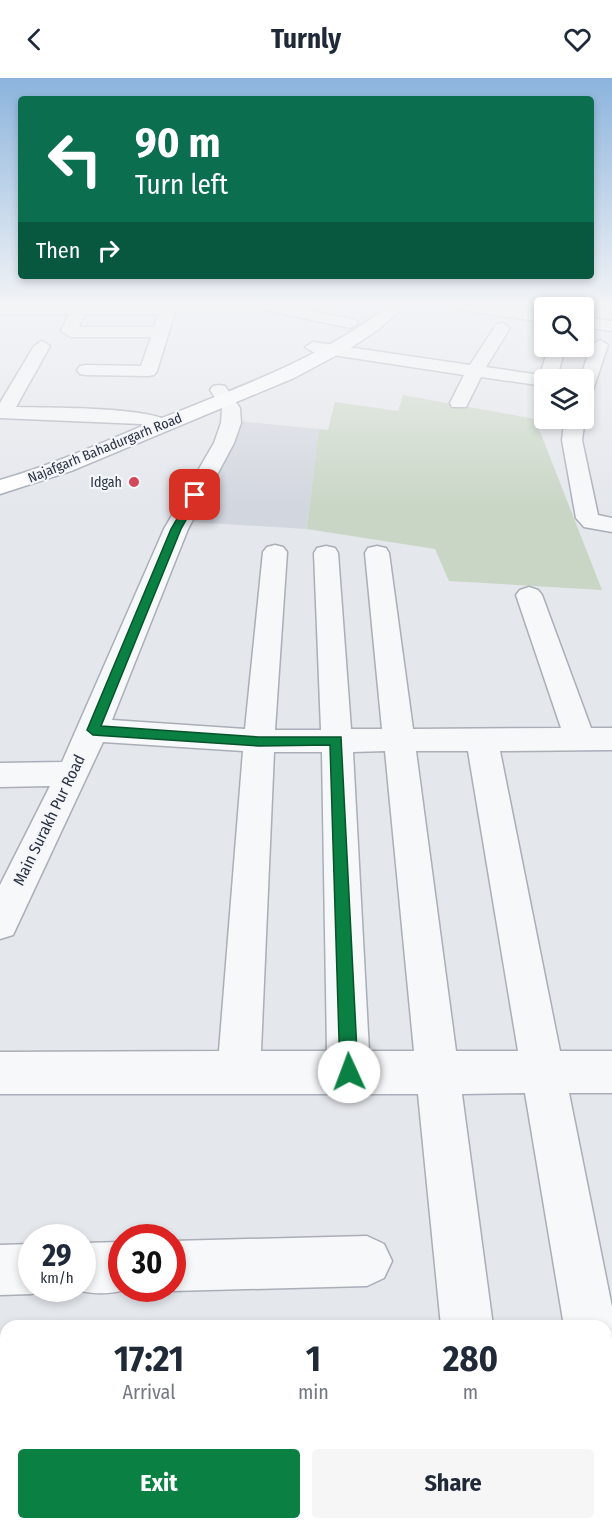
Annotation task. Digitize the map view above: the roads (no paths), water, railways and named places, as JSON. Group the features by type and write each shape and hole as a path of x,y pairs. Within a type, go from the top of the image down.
{"main road":[{"name":"Najafgarh Bahadurgarh Road","path":"0,470 143,418 286,373"},
{"name":"Najafgarh Bahadurgarh Road","path":"0,487 86,457 163,425 223,394"}],"street":[{"path":"26,373 2,412 143,418 163,425"},
{"path":"63,415 85,373"},
{"path":"459,403 474,373"},
{"path":"489,373 534,378"},
{"path":"75,392 113,388"},
{"name":"Main Surakh Pur Road","path":"0,923 93,730 176,529 224,443 231,423 231,408 223,394"},
{"path":"574,429 572,440 587,518 592,522 612,525"},
{"path":"239,1072 259,741 275,552"},
{"path":"326,553 349,1072"},
{"path":"377,553 466,1320"},
{"path":"529,595 580,739"},
{"path":"93,730 259,741 612,739"},
{"path":"482,740 589,1320"},
{"path":"0,775 70,774"},
{"path":"0,1073 612,1072"},
{"path":"186,1266 367,1261"},
{"path":"0,1270 18,1269"}],"place":[{"name":"Idgah","path":"134,482"}]}
